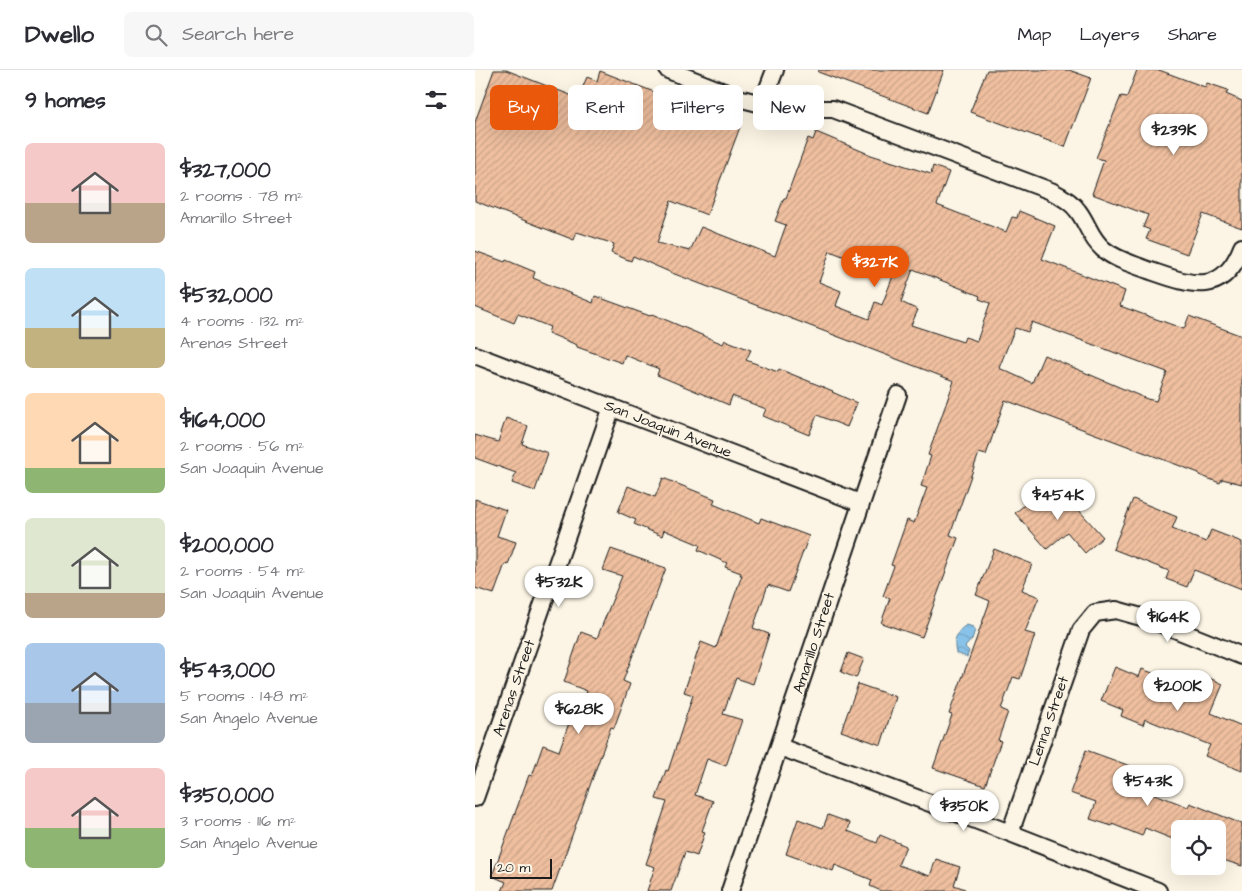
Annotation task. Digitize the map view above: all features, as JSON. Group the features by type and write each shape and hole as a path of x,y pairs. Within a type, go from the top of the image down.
{"street":[{"path":"667,70 753,102"},
{"path":"769,85 775,70"},
{"path":"824,109 833,109 1051,191 1067,200 1077,209 1092,238 1105,250 1120,260 1175,280 1195,285 1214,281 1227,273 1236,262 1242,247"},
{"name":"San Joaquin Avenue","path":"475,355 860,503"},
{"name":"Amarillo Street","path":"730,891 780,747 860,503 898,396"},
{"name":"Arenas Street","path":"475,798 612,407"},
{"name":"Lenna Street","path":"1010,832 1081,630 1095,612 1116,610 1152,620 1242,656"},
{"path":"780,747 1010,832 1158,891"}],"water":[{"path":"967,625 975,630 972,639 965,647 969,651 967,657 956,653 955,645 958,633"}],"building":[{"path":"494,70 506,70 545,85 490,85 490,130 558,130 558,90 568,94 568,130 643,130 643,88 653,92 653,130 739,130 707,215 671,201 657,243 690,251 701,227 775,256 786,225 775,221 784,198 786,198 808,138 813,140 816,132 871,155 931,174 933,166 949,172 937,205 1006,232 1012,217 1017,218 1019,211 1055,226 1042,259 1125,291 1120,306 1184,329 1189,316 1242,336 1242,484 1222,479 1220,483 1199,475 1199,473 1005,400 986,455 979,453 950,535 958,538 922,637 881,623 890,598 883,596 894,566 891,565 907,520 914,523 927,488 921,486 931,456 928,455 954,381 672,273 633,256 631,261 611,253 614,244 577,232 574,240 475,201 475,122","holes":["830,251 893,276 882,305 875,302 869,319 836,306 841,291 819,282","913,269 980,296 979,299 990,303 977,341 965,337 963,342 911,325 918,310 901,302","1032,322 1167,372 1156,401 1147,399 1044,355 1032,383 999,368 1015,328 1028,332"]},
{"path":"819,70 944,70 928,113 818,72"},
{"path":"987,70 1069,70 1091,78 1065,147 970,112"},
{"path":"1137,70 1159,70 1205,87 1207,83 1228,90 1226,94 1242,101 1242,228 1203,214 1187,254 1146,239 1150,230 1143,227 1148,215 1092,194 1104,160 1096,158 1121,96 1127,97"},
{"path":"600,71 636,85 584,85 587,77 597,81"},
{"path":"475,251 505,262 506,260 535,272 533,278 593,303 595,296 650,316 652,314 723,344 725,340 751,350 746,360 778,372 779,369 857,403 847,427 817,415 809,435 763,416 766,409 732,396 729,405 657,375 659,369 625,355 622,363 577,347 577,345 548,333 550,327 518,314 514,323 475,307"},
{"path":"506,418 528,426 522,444 548,453 535,491 512,483 516,473 475,458 475,435 498,442"},
{"path":"663,478 715,499 713,504 759,523 761,518 809,536 788,592 768,585 753,628 769,634 753,684 736,678 723,714 742,720 726,766 707,759 695,795 713,801 702,831 705,832 697,856 685,852 671,891 647,891 655,867 646,864 667,802 656,799 666,770 668,771 693,695 684,692 701,642 716,648 742,575 725,567 727,563 698,550 700,545 664,530 662,536 634,524 636,520 618,512 628,486 655,497"},
{"path":"1058,487 1103,537 1085,553 1067,532 1047,549 1015,513 1034,497 1040,503"},
{"path":"475,499 506,510 497,536 516,542 508,565 505,564 494,594 475,588"},
{"path":"1133,499 1177,517 1172,529 1206,542 1211,530 1242,542 1242,589 1194,570 1187,587 1166,579 1169,571 1113,549"},
{"path":"611,549 666,568 623,681 630,684 614,728 611,727 552,891 502,891 506,882 492,876 529,775 532,776 543,745 559,751 569,723 575,725 587,691 564,682 581,632 597,638 622,576 603,570"},
{"path":"994,549 1032,564 1022,590 1039,597 1025,632 1035,635 1020,679 1013,677 1001,709 1008,712 998,740 1001,741 985,786 933,768 952,715 949,714 990,601 976,595"},
{"path":"848,653 864,659 856,678 841,672"},
{"path":"1115,667 1139,677 1142,669 1163,677 1158,687 1192,700 1202,675 1223,684 1211,713 1242,726 1242,771 1205,756 1210,745 1145,719 1143,725 1121,716 1123,710 1101,701"},
{"path":"858,684 896,697 881,745 841,731"},
{"path":"1086,750 1133,767 1127,783 1188,807 1190,803 1242,824 1242,866 1226,861 1226,820 1171,820 1171,838 1145,828 1142,836 1112,824 1112,826 1090,819 1096,802 1070,793"},
{"path":"828,815 850,823 848,831 877,843 880,835 906,846 898,865 930,876 936,859 960,867 954,885 965,889 964,891 881,891 870,886 872,880 835,865 833,871 786,854 798,819 823,828"}]}
